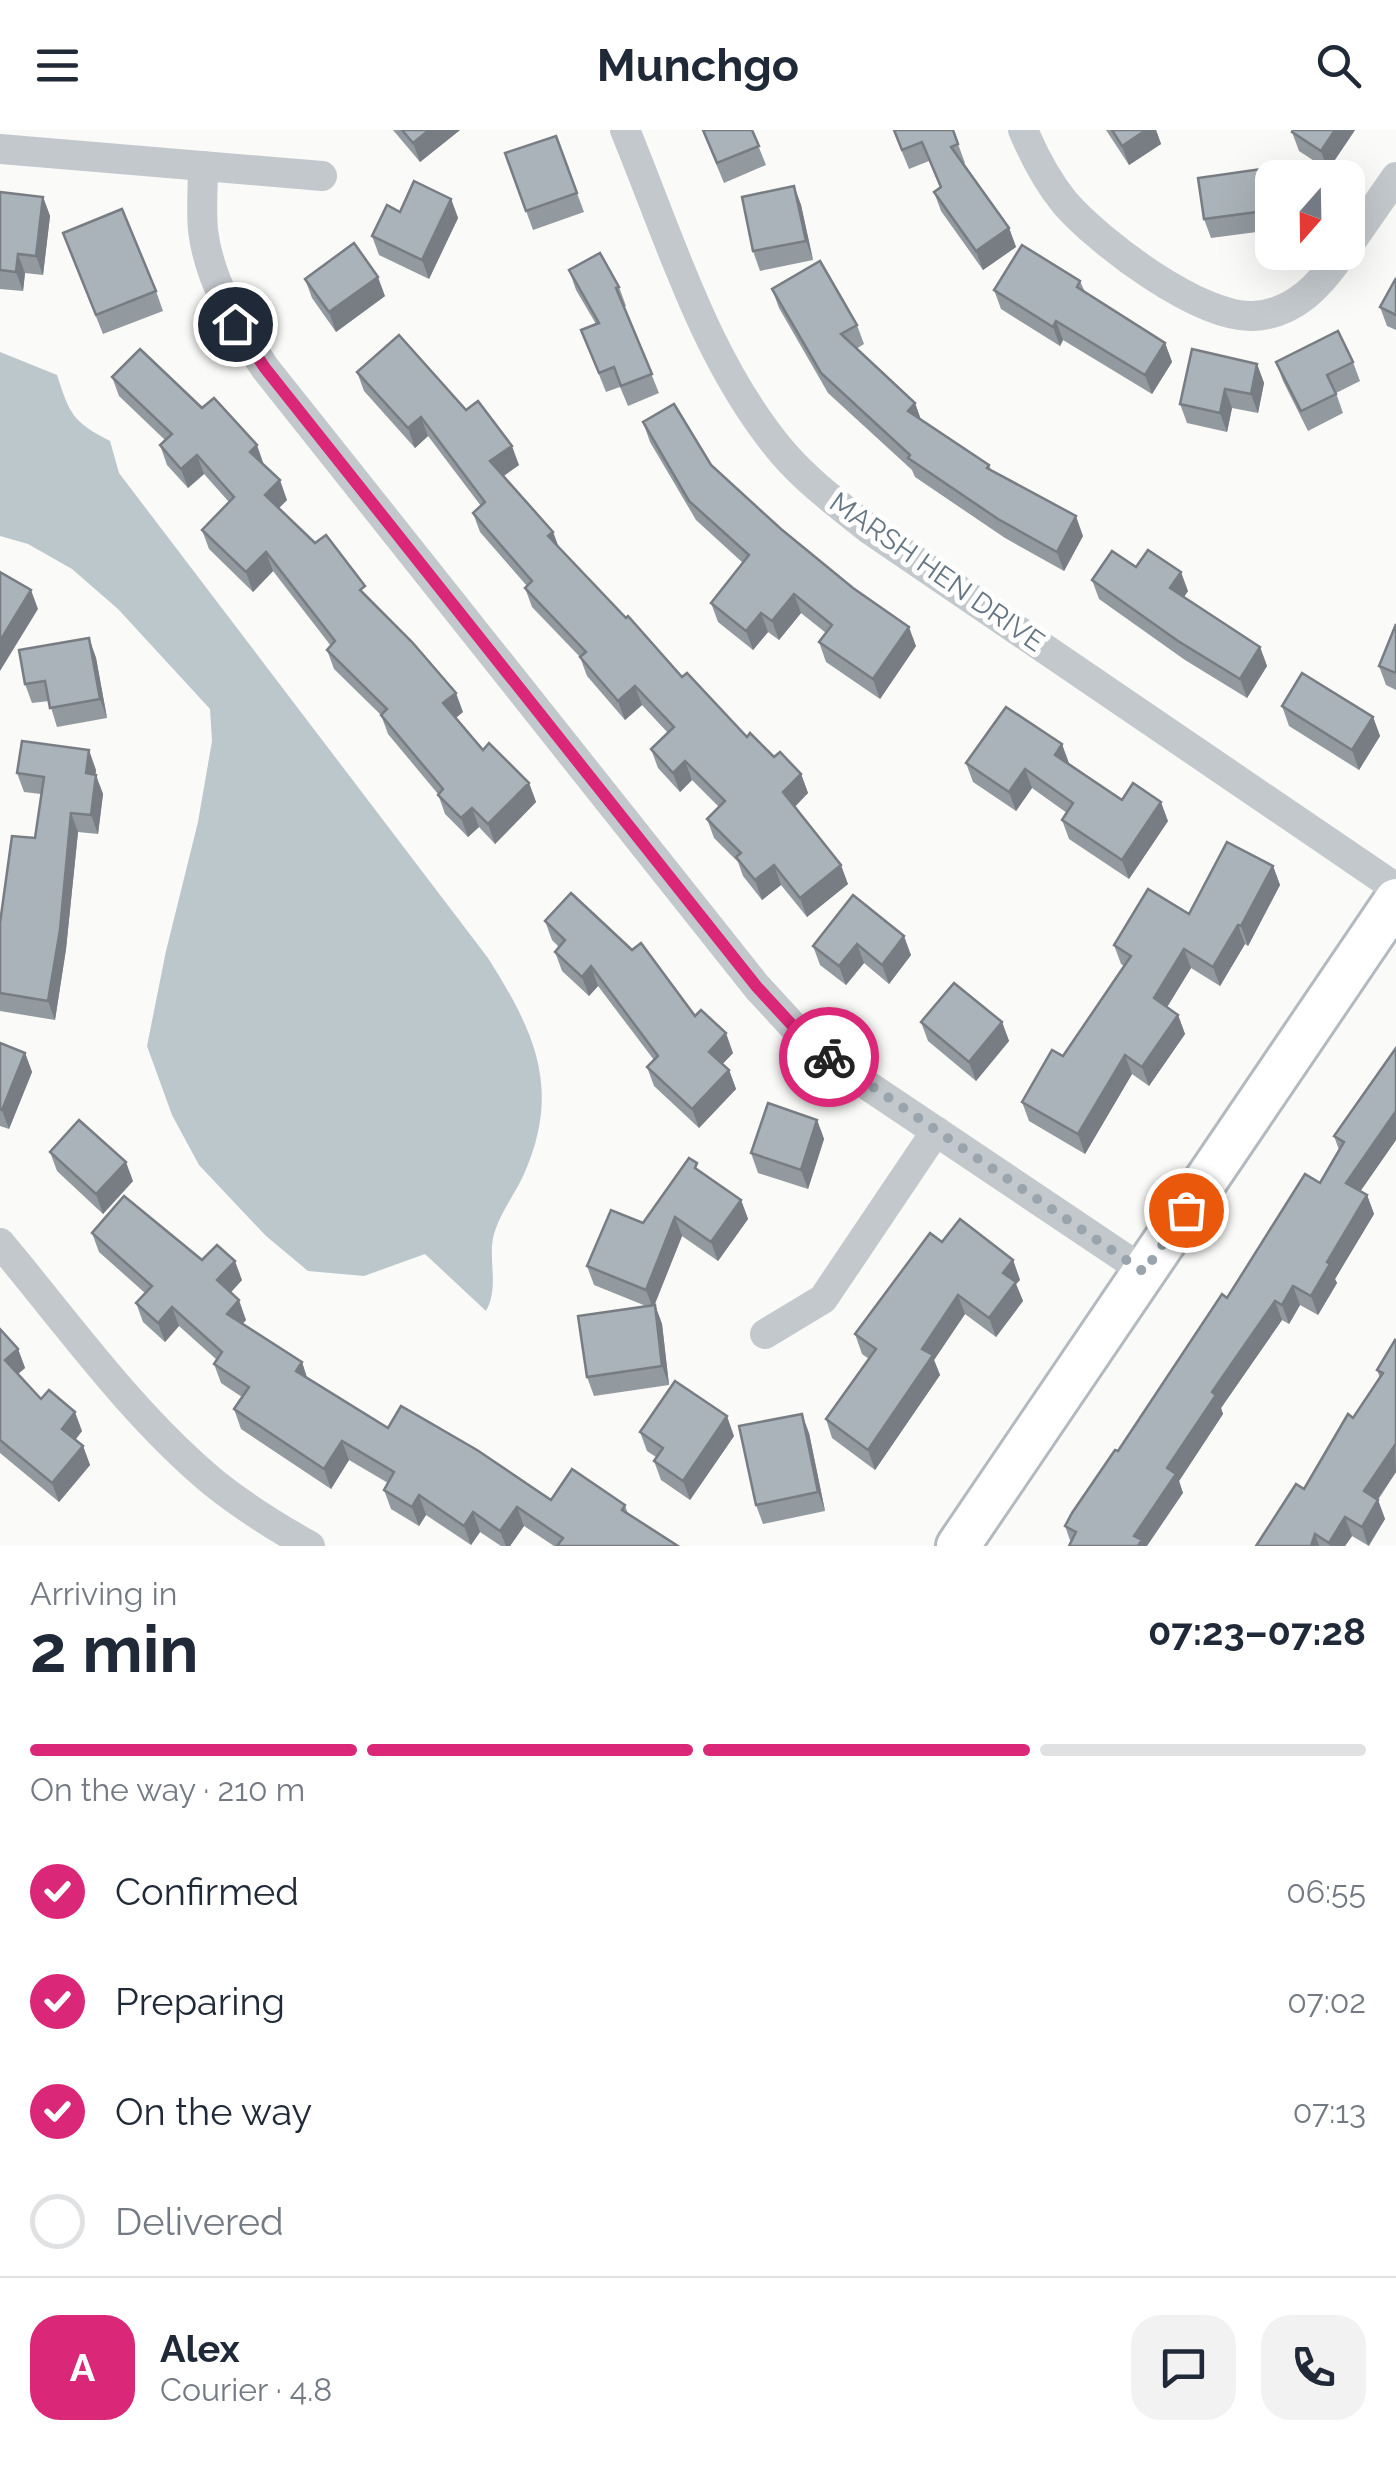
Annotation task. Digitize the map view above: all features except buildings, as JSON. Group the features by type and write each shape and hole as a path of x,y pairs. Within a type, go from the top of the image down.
{"street":[{"name":"MARSH HEN DRIVE","path":"626,130 727,370 755,417 820,490 869,529 1396,888"},
{"path":"1023,130 1037,163 1064,201 1089,227 1190,298 1219,312 1254,316 1289,307 1319,286 1330,270"},
{"path":"0,150 322,176"},
{"path":"203,166 204,232 214,274 235,324 265,368 757,987 792,1025 846,1071 1144,1272"},
{"path":"1365,223 1394,184"},
{"path":"958,1546 1396,900"},
{"path":"765,1334 822,1299 936,1130"},
{"path":"0,1242 169,1441 214,1483 258,1534 310,1546"}],"shaded area":[{"path":"0,352 57,375 74,416 110,441 119,473 488,958 518,1010 538,1061 541,1114 524,1174 493,1238 492,1291 486,1311 425,1254 364,1276 308,1271 266,1236 199,1165 172,1115 147,1046 198,822 212,741 210,709 118,609 72,569 28,544 0,536"}],"way so far":[{"path":"829,1057 1144,1272 1186,1210"}],"route":[{"path":"235,324 265,368 757,987 829,1057"}]}
